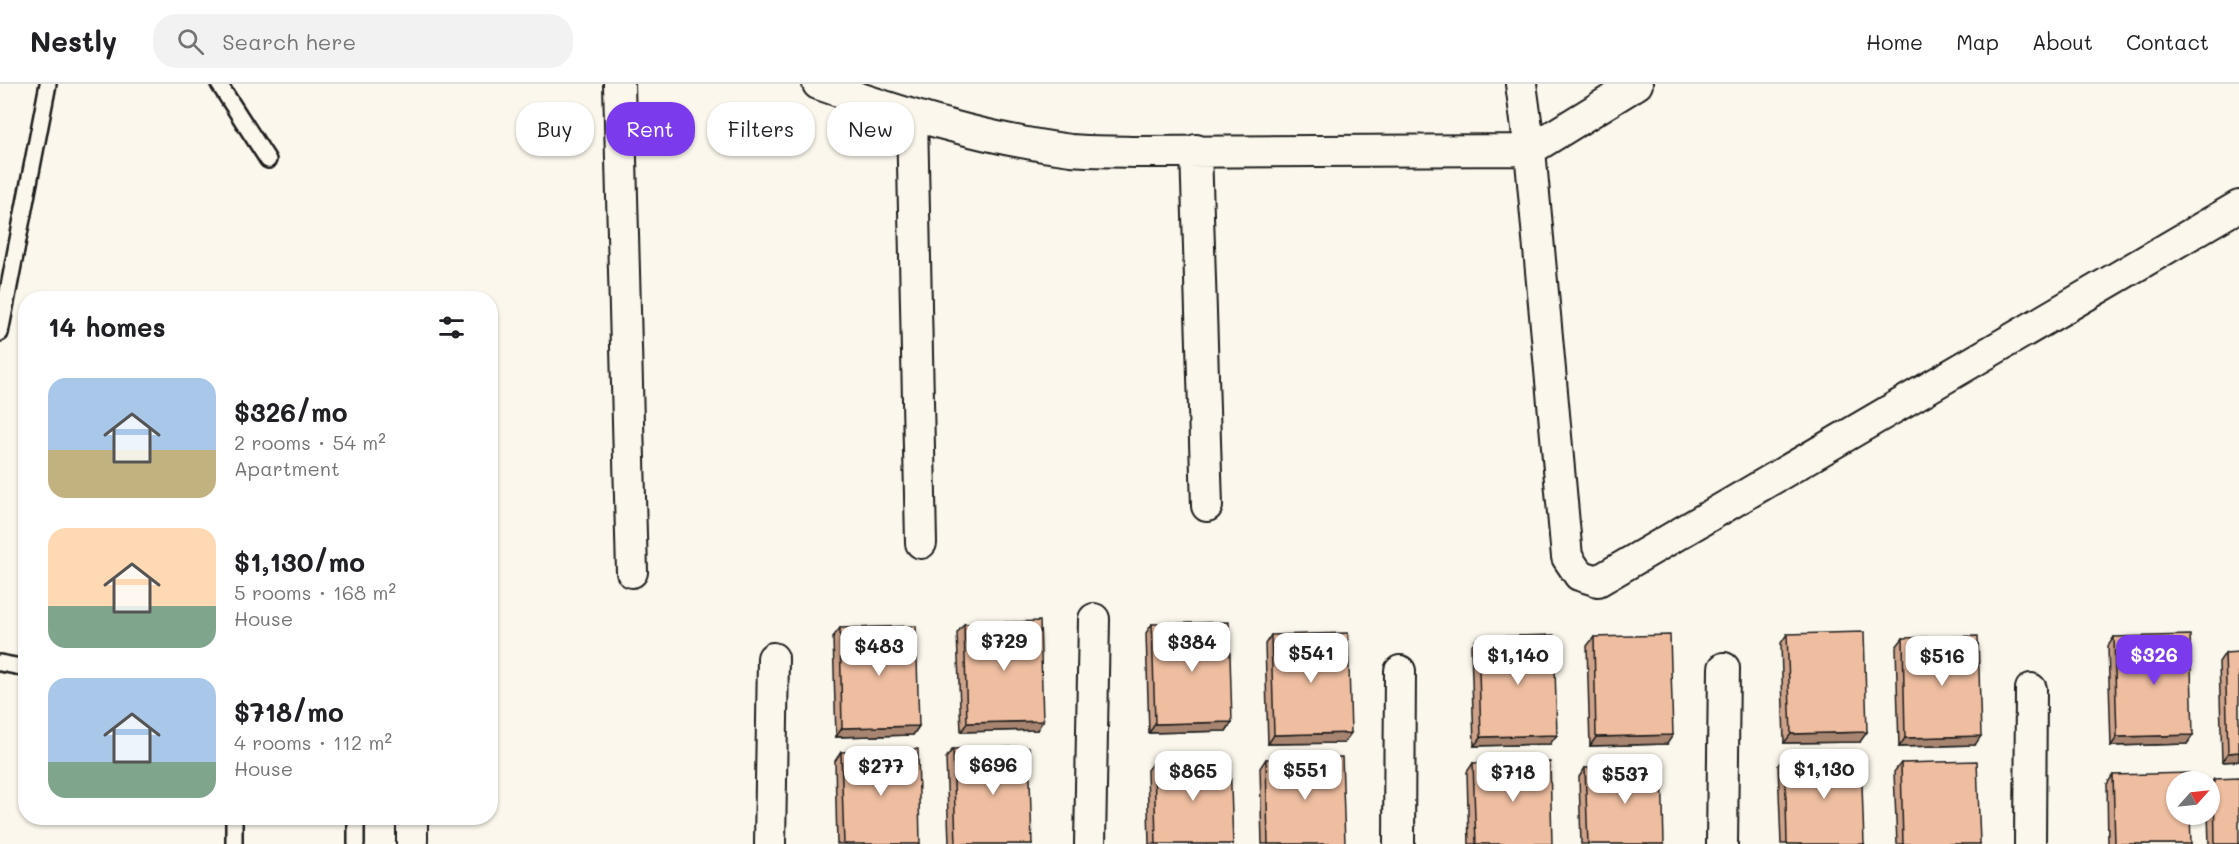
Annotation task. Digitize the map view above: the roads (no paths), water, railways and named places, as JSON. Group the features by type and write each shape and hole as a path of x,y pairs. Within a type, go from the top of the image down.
{"street":[{"path":"619,84 632,572"},
{"path":"818,84 871,102"},
{"path":"1521,84 1530,150 1567,557 1579,575 1598,581 2239,206"},
{"path":"914,117 995,137 1073,150 1136,152 1530,150 1637,84"},
{"path":"1196,150 1207,506"},
{"path":"913,156 921,543"},
{"path":"1090,844 1094,619"},
{"path":"770,844 773,658"},
{"path":"1722,844 1724,668"},
{"path":"1399,844 1400,671"},
{"path":"2030,844 2031,689"},
{"path":"412,825 412,844"}],"lane":[{"path":"0,333 48,84"},
{"path":"219,84 268,160"},
{"path":"0,663 18,666"},
{"path":"234,825 234,844"},
{"path":"356,825 356,844"}]}
